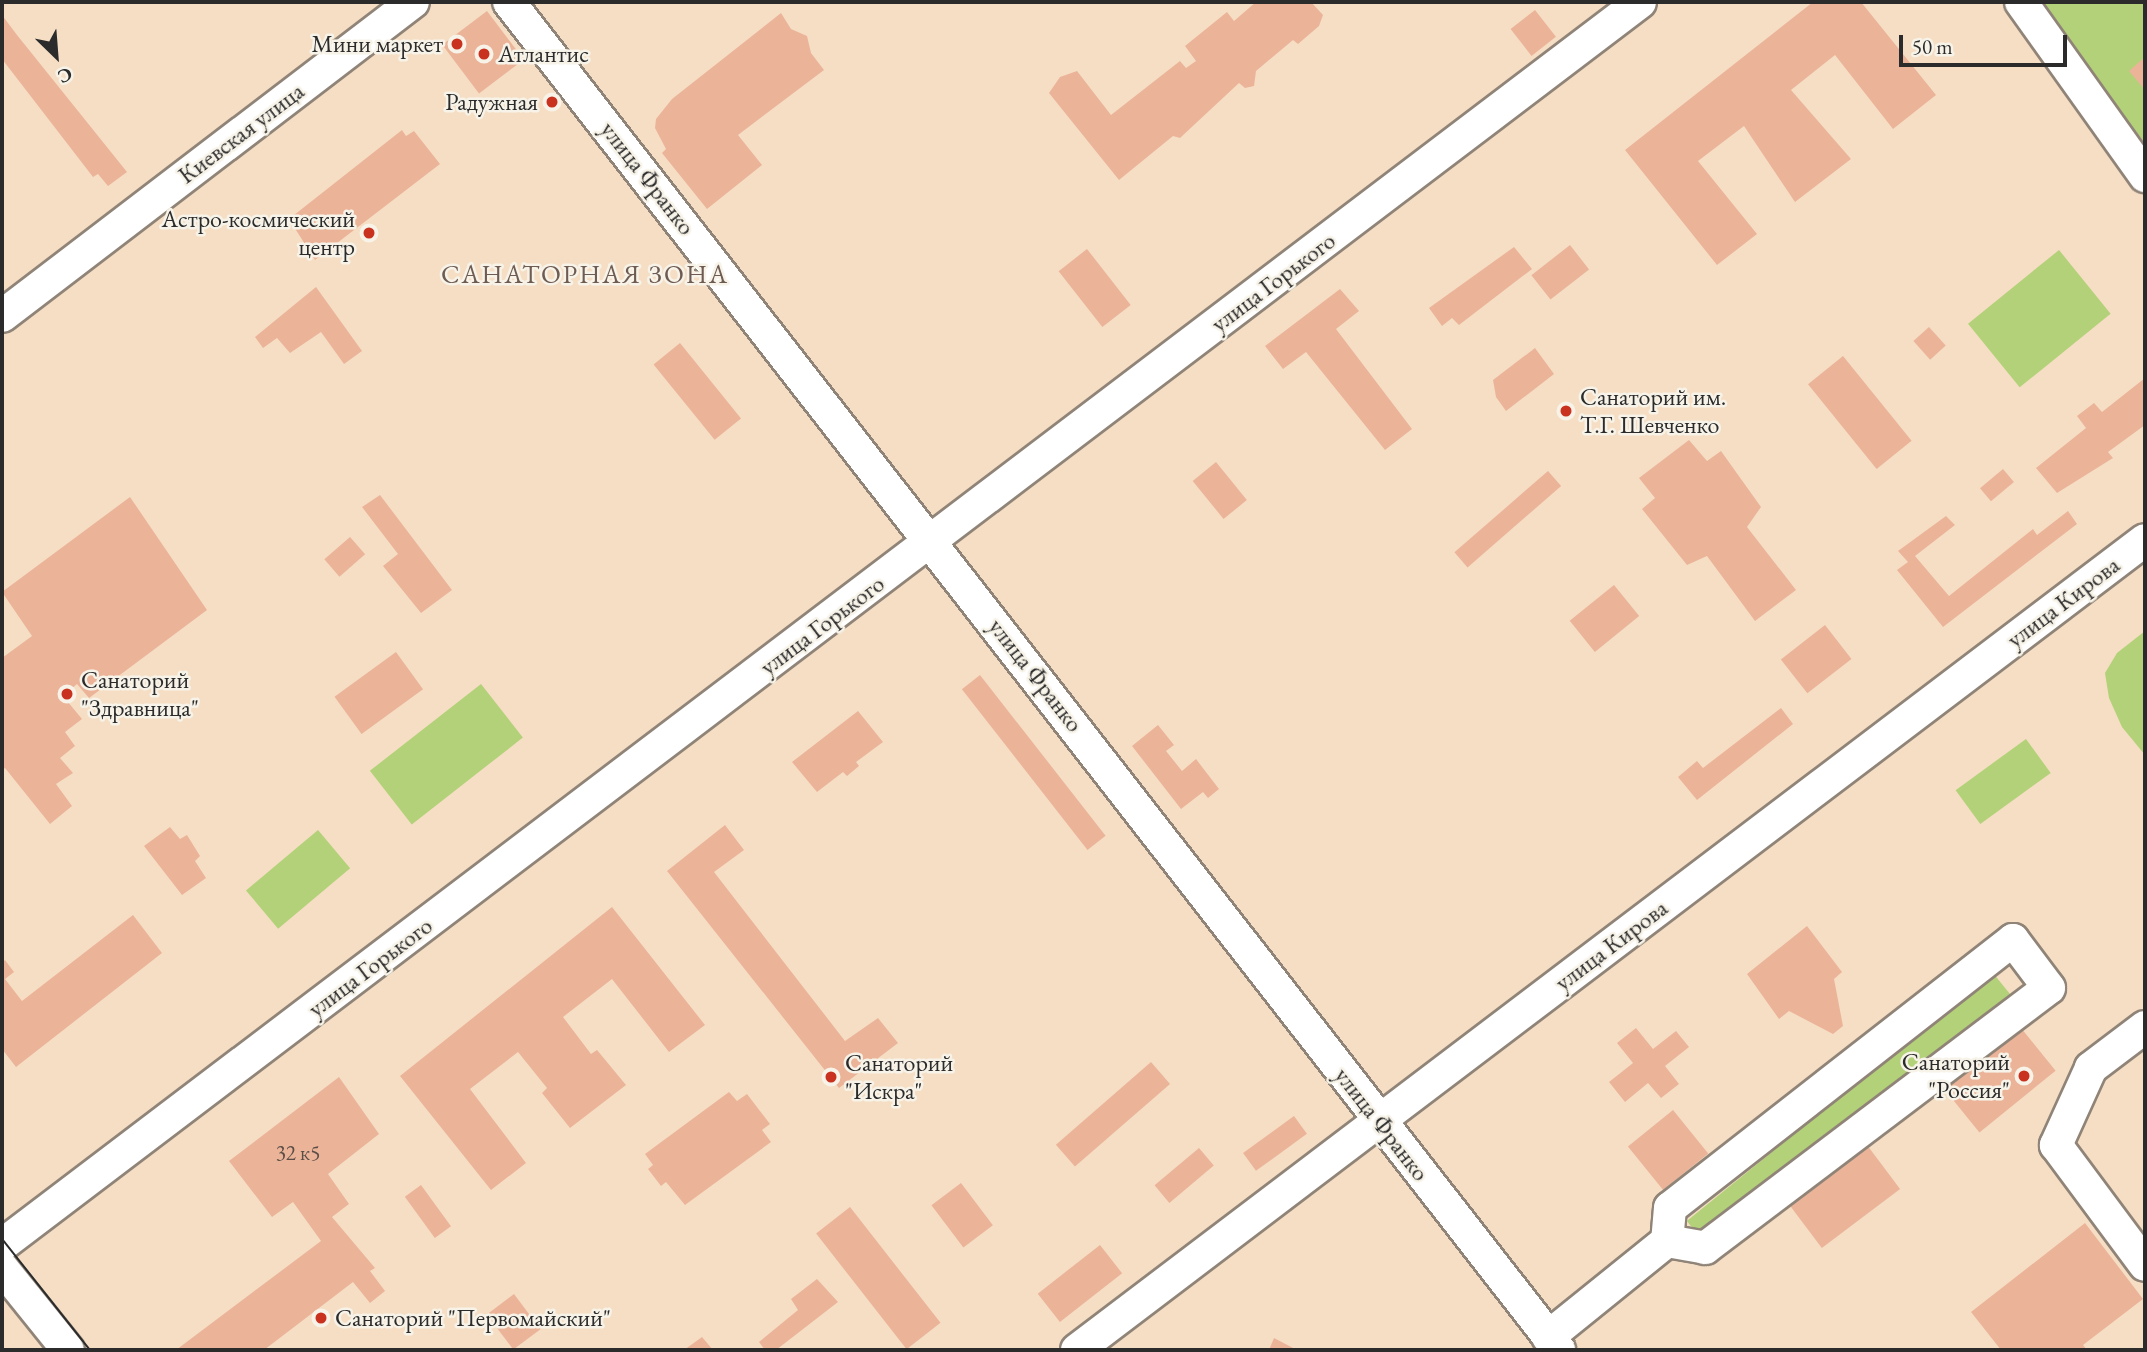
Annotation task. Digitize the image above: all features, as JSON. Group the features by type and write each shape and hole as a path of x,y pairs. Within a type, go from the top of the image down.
{"street":[{"name":"Киевская улица","path":"2,316 413,2"},
{"name":"улица Франко","path":"509,2 933,542 1553,1343"},
{"name":"улица Горького","path":"2,1245 933,542 1640,2"},
{"path":"2021,2 2145,176"},
{"name":"улица Кирова","path":"1077,1350 2145,540"},
{"path":"1553,1343 1667,1241 1670,1208 2013,940 2049,988 1704,1248 1667,1241"},
{"path":"2145,1027 2091,1068 2056,1144 2145,1265"},
{"path":"2,1268 68,1350"}],"green space":[{"path":"2030,2 2145,2 2145,143"},
{"path":"2059,250 2111,314 2020,387 1968,324"},
{"path":"2145,631 2145,755 2122,727 2109,698 2105,673 2117,653"},
{"path":"481,684 523,738 412,824 370,771"},
{"path":"2026,739 2051,773 1980,824 1956,790"},
{"path":"318,830 350,868 278,929 246,890"},
{"path":"1993,973 2015,1000 1709,1248 1687,1221"}],"building":[{"path":"1256,2 1311,2 1323,15 1319,26 1298,44 1293,40 1256,71 1254,86 1245,88 1239,83 1180,138 1173,136 1119,180 1049,93 1060,77 1077,71 1111,115 1180,61 1186,68 1196,61 1185,46 1227,12 1234,21"},
{"path":"1813,2 1861,2 1936,95 1893,129 1835,55 1791,90 1851,159 1795,202 1744,126 1698,161 1757,234 1717,265 1625,150"},
{"path":"1535,10 1556,37 1532,56 1511,29"},
{"path":"487,11 524,60 479,93 442,45"},
{"path":"781,13 791,29 807,36 811,53 824,70 738,135 762,165 707,209 662,153 666,149 655,128 656,119 672,99"},
{"path":"2,15 127,172 108,186 98,174 93,177 2,59"},
{"path":"2145,57 2145,90 2129,71"},
{"path":"402,130 406,136 414,131 440,164 315,260 289,219"},
{"path":"1570,245 1589,269 1550,300 1531,275"},
{"path":"1514,247 1532,269 1459,325 1452,318 1442,326 1429,308"},
{"path":"1087,249 1131,305 1102,327 1059,271"},
{"path":"316,287 362,351 344,364 321,332 290,353 277,338 263,348 255,337"},
{"path":"1340,289 1359,311 1336,329 1412,429 1385,450 1306,352 1283,369 1265,346"},
{"path":"1929,327 1946,346 1930,360 1913,341"},
{"path":"680,343 741,418 715,440 654,364"},
{"path":"1535,348 1554,374 1506,411 1496,397 1493,380"},
{"path":"1843,356 1912,441 1877,469 1808,384"},
{"path":"2145,378 2145,425 2108,452 2113,458 2057,493 2036,468 2086,428 2077,416 2094,403 2102,412"},
{"path":"1689,440 1707,461 1721,451 1761,507 1747,527 1796,590 1755,621 1707,556 1687,565 1642,509 1655,498 1639,478"},
{"path":"1216,462 1247,500 1224,519 1193,481"},
{"path":"2003,469 2014,482 1991,501 1980,488"},
{"path":"1548,471 1561,486 1468,567 1454,552"},
{"path":"380,495 452,590 421,613 383,566 398,554 362,507"},
{"path":"130,497 207,610 89,698 77,684 63,696 82,719 65,732 75,746 60,758 73,773 56,784 72,806 50,824 5,768 2,770 2,658 32,636 2,592"},
{"path":"2068,511 2077,524 1943,627 1897,570 1908,562 1898,551 1946,516 1955,525 1915,556 1949,596 2033,529 2037,535"},
{"path":"350,537 365,554 339,577 324,559"},
{"path":"1614,585 1639,616 1595,652 1570,621"},
{"path":"1825,625 1851,659 1807,693 1781,659"},
{"path":"396,652 423,689 362,734 335,697"},
{"path":"980,675 1106,836 1087,850 962,689"},
{"path":"1781,708 1793,724 1697,800 1678,777 1697,761 1703,768"},
{"path":"858,711 883,742 856,762 859,766 847,776 843,772 817,792 792,762"},
{"path":"1158,725 1174,745 1166,751 1182,771 1196,759 1219,789 1208,798 1203,792 1181,809 1132,746"},
{"path":"725,825 744,850 714,872 845,1041 878,1018 898,1043 839,1088 667,871"},
{"path":"170,827 180,839 187,835 200,856 195,861 206,878 182,895 144,846"},
{"path":"612,907 705,1025 669,1052 612,979 563,1017 591,1054 597,1050 626,1085 570,1128 542,1093 547,1088 518,1052 470,1089 526,1163 491,1190 400,1076"},
{"path":"133,915 162,953 16,1067 2,1049 2,963 5,960 14,972 5,979 22,1001"},
{"path":"1807,926 1842,972 1834,979 1843,1026 1833,1034 1789,1011 1779,1019 1747,974"},
{"path":"1636,1028 1653,1049 1676,1031 1689,1047 1665,1066 1679,1084 1661,1098 1648,1083 1625,1102 1609,1082 1633,1063 1617,1043"},
{"path":"2021,1028 2056,1071 1979,1132 1945,1090"},
{"path":"1151,1062 1170,1084 1075,1167 1056,1145"},
{"path":"339,1077 379,1134 328,1174 349,1204 332,1217 375,1268 370,1271 385,1291 370,1303 353,1282 264,1350 176,1350 321,1241 293,1202 272,1217 229,1161"},
{"path":"729,1092 737,1101 747,1094 770,1124 762,1130 771,1142 685,1205 666,1182 661,1186 648,1169 653,1165 645,1154"},
{"path":"1673,1110 1708,1154 1663,1190 1628,1147"},
{"path":"1294,1116 1307,1134 1256,1171 1243,1153"},
{"path":"1867,1145 1900,1189 1822,1248 1789,1204"},
{"path":"1199,1148 1214,1166 1169,1203 1155,1185"},
{"path":"961,1183 993,1225 963,1248 931,1205"},
{"path":"421,1185 451,1226 435,1238 405,1197"},
{"path":"850,1207 941,1323 907,1349 816,1233"},
{"path":"2085,1223 2143,1299 2083,1345 2087,1350 2001,1350 1971,1312"},
{"path":"1100,1245 1122,1273 1060,1322 1038,1294"},
{"path":"817,1279 838,1302 776,1350 765,1350 759,1342 798,1310 791,1299"},
{"path":"514,1294 540,1329 513,1350 487,1314"},
{"path":"702,1337 713,1350 684,1350"},
{"path":"1274,1338 1297,1350 1269,1350"}],"tram line":[{"path":"2,1239 90,1350"}],"place":[{"name":"Мини маркет","path":"457,44"},
{"name":"Атлантис","path":"484,54"},
{"name":"Радужная","path":"552,102"},
{"name":"Астро-космический центр","path":"369,233"},
{"name":"Санаторий им. Т.Г. Шевченко","path":"1566,411"},
{"name":"Санаторий \"Здравница\"","path":"67,694"},
{"name":"Санаторий \"Россия\"","path":"2024,1076"},
{"name":"Санаторий \"Искра\"","path":"831,1077"},
{"name":"Санаторий \"Первомайский\"","path":"321,1318"}],"district":[{"name":"САНАТОРНАЯ ЗОНА","path":"585,275"}]}
